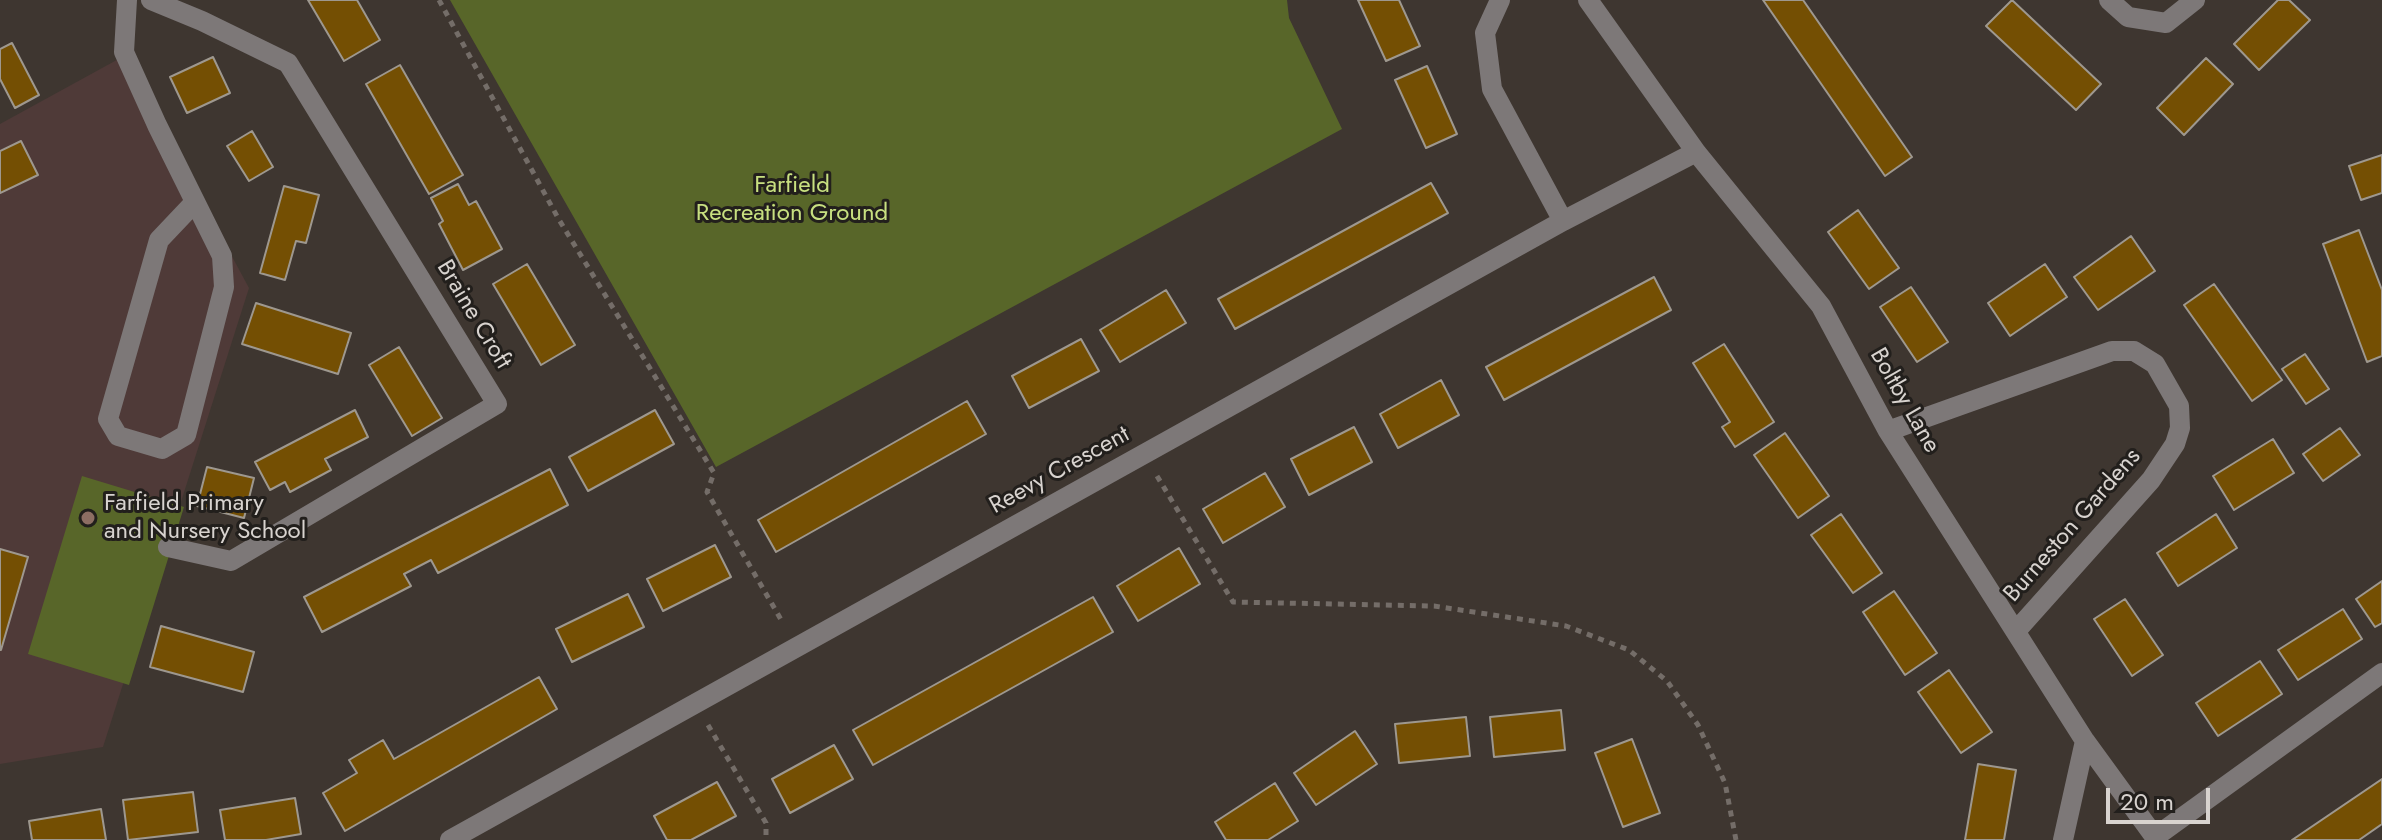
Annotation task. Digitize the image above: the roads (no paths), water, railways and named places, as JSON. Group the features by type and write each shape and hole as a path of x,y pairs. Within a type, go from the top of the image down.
{"street":[{"path":"127,0 124,52 222,256 224,287 186,435 162,449 118,436 108,419 159,240 195,202"},
{"name":"Braine Croft","path":"151,0 288,63 497,404 231,561 168,547"},
{"path":"1500,0 1485,33 1492,89 1563,221"},
{"name":"Boltby Lane","path":"1588,0 1696,152 1821,306 1888,431 2085,741 2156,838"},
{"path":"2109,0 2128,17 2166,23 2195,0"},
{"name":"Reevy Crescent","path":"450,840 1563,221 1696,152"},
{"name":"Burneston Gardens","path":"1888,431 2112,351 2134,351 2155,364 2179,406 2180,428 2175,444 2151,480 2016,631"},
{"path":"2156,838 2382,673"},
{"path":"2063,840 2085,741"}],"place":[{"name":"Farfield Primary and Nursery School","path":"88,518"}],"park label":[{"name":"Farfield Recreation Ground","path":"792,200"}]}
